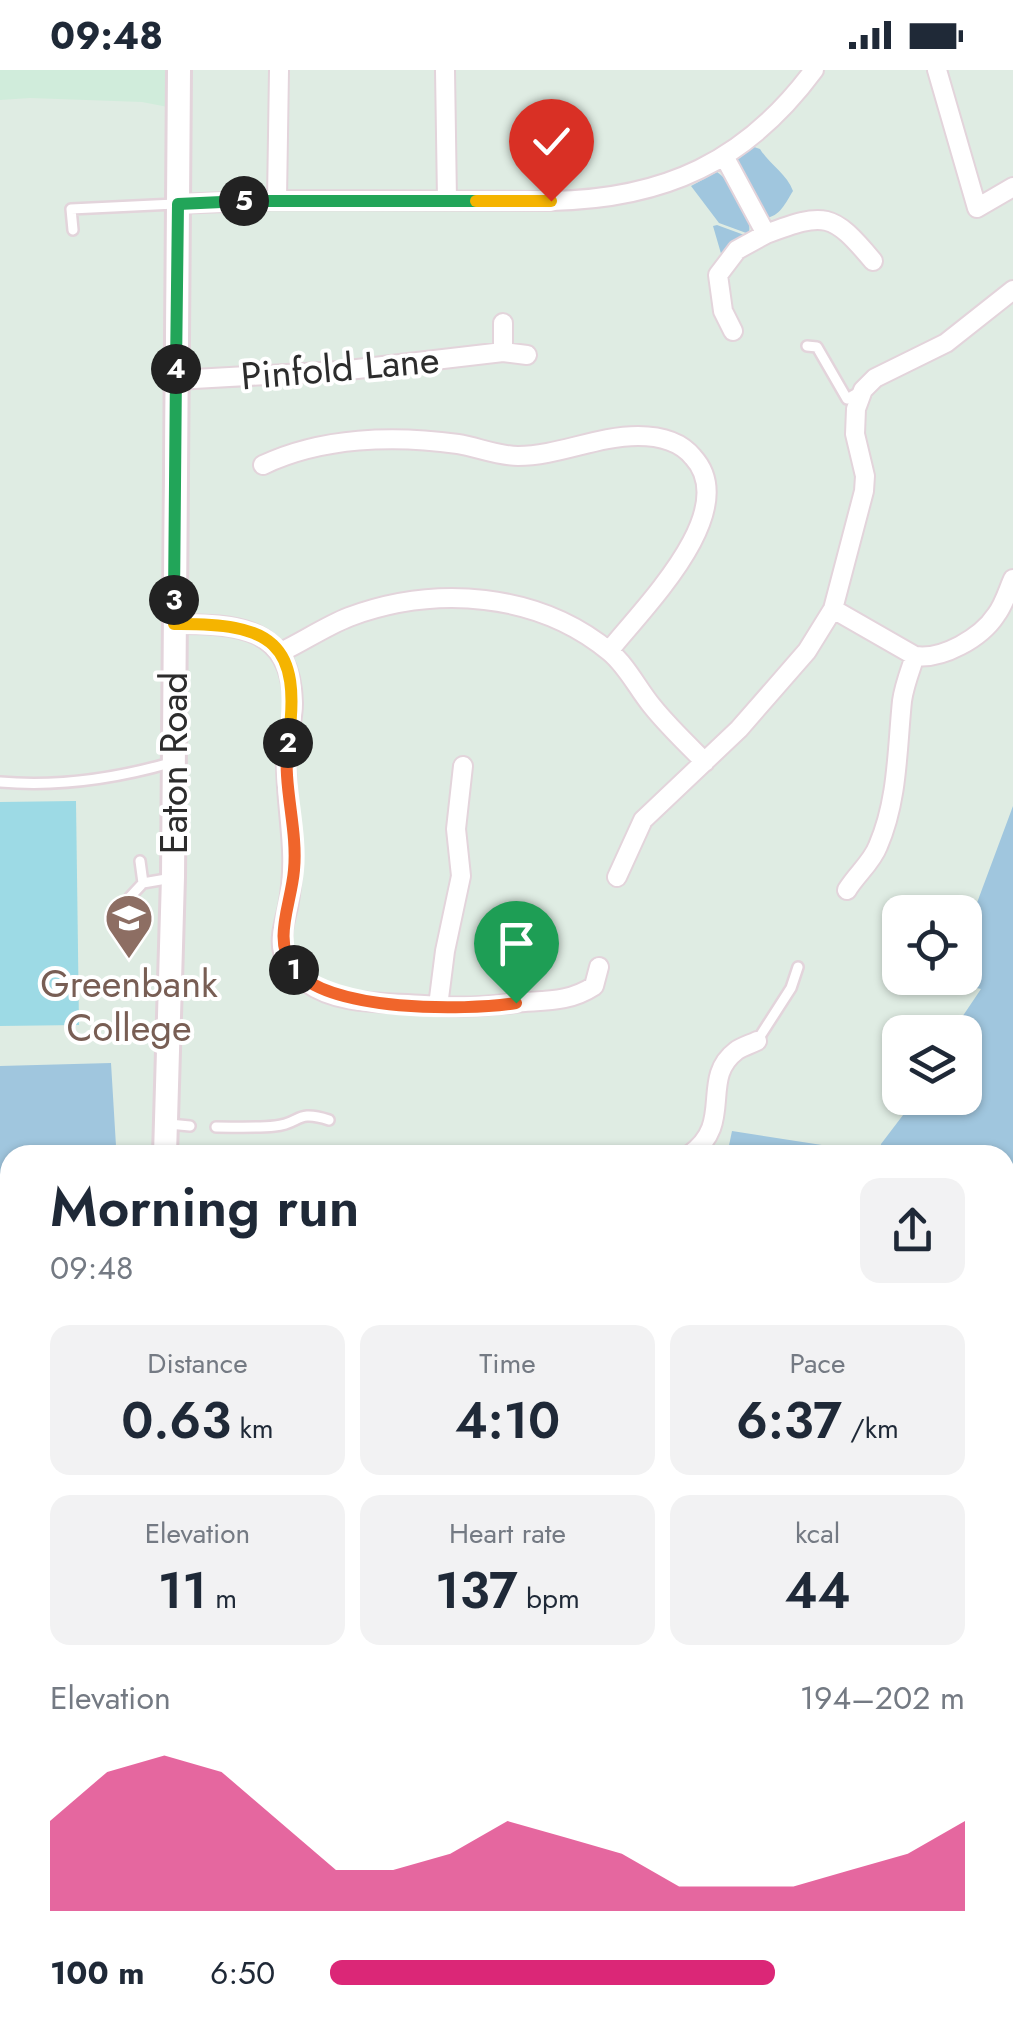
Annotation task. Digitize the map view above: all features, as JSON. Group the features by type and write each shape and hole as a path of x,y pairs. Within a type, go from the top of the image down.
{"street":[{"name":"Eaton Road","path":"169,1145 178,1125 173,762 179,70"},
{"path":"277,200 279,70"},
{"path":"445,70 447,200"},
{"path":"178,204 277,200 595,200 658,188 724,156 752,137 786,107 814,70"},
{"path":"937,70 977,208 1013,186"},
{"path":"724,156 766,234"},
{"path":"733,331 723,312 718,276 737,250 766,234 806,219 822,218 845,229 874,261"},
{"path":"617,876 644,820 770,697 807,651 832,609 864,490 865,476 855,434 856,410 863,390 876,378 946,344 1013,290"},
{"path":"503,323 503,352"},
{"name":"Pinfold Lane","path":"176,380 320,373 503,352 527,355"},
{"path":"270,456 368,440 460,444 517,464 634,436 677,444 698,461 708,491 703,522 656,593 609,650"},
{"path":"832,609 914,656 926,658 980,634 997,614 1013,579"},
{"path":"282,652 346,618 380,608 443,598 518,604 544,612 609,650 654,710 705,762"},
{"path":"174,624 232,626 269,640 282,652 291,676 293,706 286,756 294,852 283,952 304,982 344,999 479,1009 597,995 599,967"},
{"path":"840,863 852,882 876,852 888,821 901,745 902,698 914,656"},
{"path":"438,1006 460,876 456,829 466,779"},
{"path":"630,849 648,857"},
{"path":"703,1145 718,1109 716,1087 722,1070 734,1052 758,1041"}],"lane":[{"path":"73,230 71,209 178,204"},
{"path":"807,346 817,346 847,399 863,390"},
{"path":"0,782 24,784 122,776 173,762"},
{"path":"140,861 143,882"},
{"path":"130,926 130,896 143,882 174,877"},
{"path":"758,1041 791,988 798,968"},
{"path":"216,1127 281,1126 311,1114 329,1120"}],"shaded area":[{"path":"0,70 168,70 168,107 142,102 0,100"},
{"path":"754,147 787,179 793,191 775,215 765,218 737,171 737,160"},
{"path":"717,172 741,200 749,234 719,223 691,186"},
{"path":"713,226 747,236 722,257"},
{"path":"76,801 79,1025 0,1026 0,802"},
{"path":"1013,806 1013,1145 881,1145 903,1115 982,1115 982,1015 963,1015 977,995 982,995 980,895"},
{"path":"111,1063 116,1145 0,1145 0,1066"},
{"path":"732,1131 822,1145 729,1145"}],"place":[{"name":"Greenbank College","path":"129,960"}],"route":[{"path":"516,1003 479,1009 344,999 304,982 283,952 294,870 286,756 293,706 291,676 282,652 269,640 232,626 174,624 178,204 277,200 551,201"}]}
